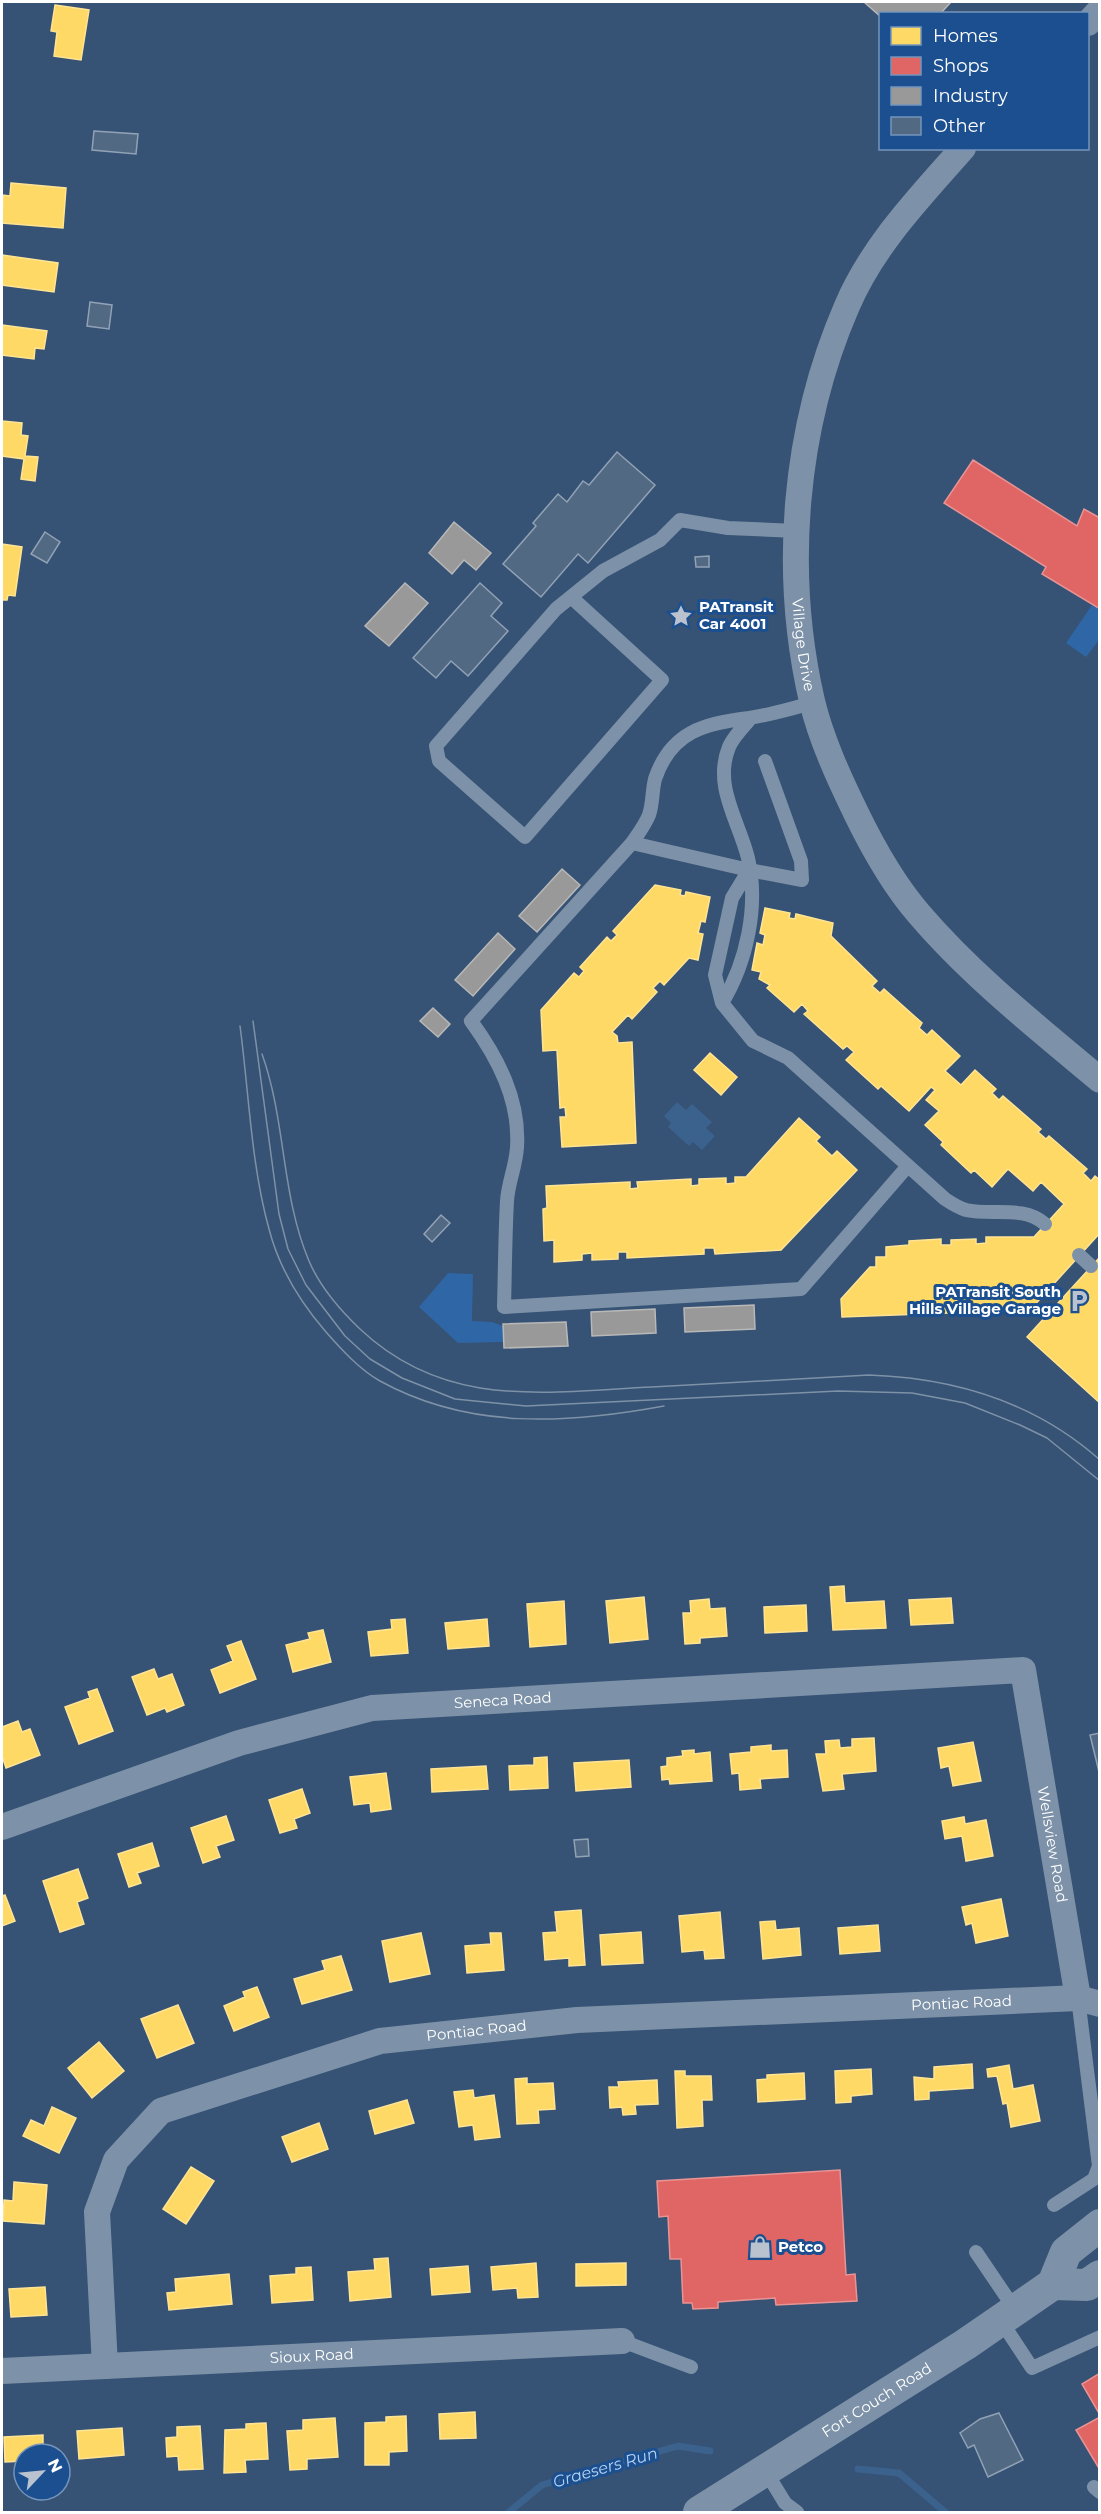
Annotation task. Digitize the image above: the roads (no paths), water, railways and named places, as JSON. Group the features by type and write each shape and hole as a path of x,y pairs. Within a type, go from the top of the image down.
{"street":[{"path":"1089,21 1100,10"},
{"name":"Village Drive","path":"961,150 892,229 848,303 819,380 804,444 797,531 801,636 813,703 844,786 873,848 918,913 970,967 1100,1080"},
{"name":"Seneca Road","path":"2,1827 239,1743 372,1708 1023,1670"},
{"name":"Wellsview Road","path":"1023,1670 1089,2001"},
{"name":"Pontiac Road","path":"105,2366 96,2212 116,2160 161,2111 380,2041 577,2020 1089,2001"},
{"path":"1100,2225 1066,2252 1053,2284 1087,2285 1100,2276"},
{"name":"Fort Couch Road","path":"699,2512 766,2472 1008,2316 1053,2284"},
{"name":"Sioux Road","path":"2,2371 622,2341"}],"lane":[{"path":"571,597 662,680 525,837 439,761 436,746 556,609 603,571 660,540 680,520 728,528 797,531"},
{"path":"813,703 751,718 724,719 705,725 687,735 669,753 656,778 649,815 632,843 471,1021 491,1048 510,1090 517,1120 517,1148 507,1198 504,1307 801,1289 907,1167"},
{"path":"722,1003 736,980 754,902 748,860 723,787 729,747 751,718"},
{"path":"632,843 802,880 801,861 765,761"},
{"path":"749,870 732,898 715,975 722,1003 753,1041 788,1058 945,1199 963,1209 1035,1215 1045,1224"},
{"path":"1079,1255 1091,1266"},
{"path":"1054,2205 1094,2179 1099,2166 1089,2001"},
{"path":"976,2252 1032,2368 1100,2337"},
{"path":"622,2341 691,2367"},
{"path":"766,2472 785,2503 797,2512"}],"waterway":[{"name":"Graesers Run","path":"509,2512 542,2485 678,2446 710,2451"},
{"name":"Graesers Run","path":"858,2469 899,2473 945,2512"}],"tram line":[{"path":"253,1021 279,1214 288,1249 306,1285 345,1336 370,1359 402,1378 455,1399 526,1406 838,1391 912,1393 965,1403 1020,1425 1047,1438 1100,1481"},
{"path":"240,1026 258,1179 273,1243 292,1284 316,1321 358,1365 380,1381 414,1397 448,1408 483,1415 519,1419 555,1419 591,1417 664,1406"},
{"path":"262,1054 276,1105 293,1210 300,1236 314,1271 331,1298 360,1329 393,1355 427,1373 462,1384 498,1390 535,1392 869,1375 932,1381 963,1388 1021,1408 1075,1440 1100,1460"}],"place":[{"name":"PATransit Car 4001","path":"681,616"},
{"name":"PATransit South Hills Village Garage","path":"1079,1301"},
{"name":"Petco","path":"760,2247"}]}
